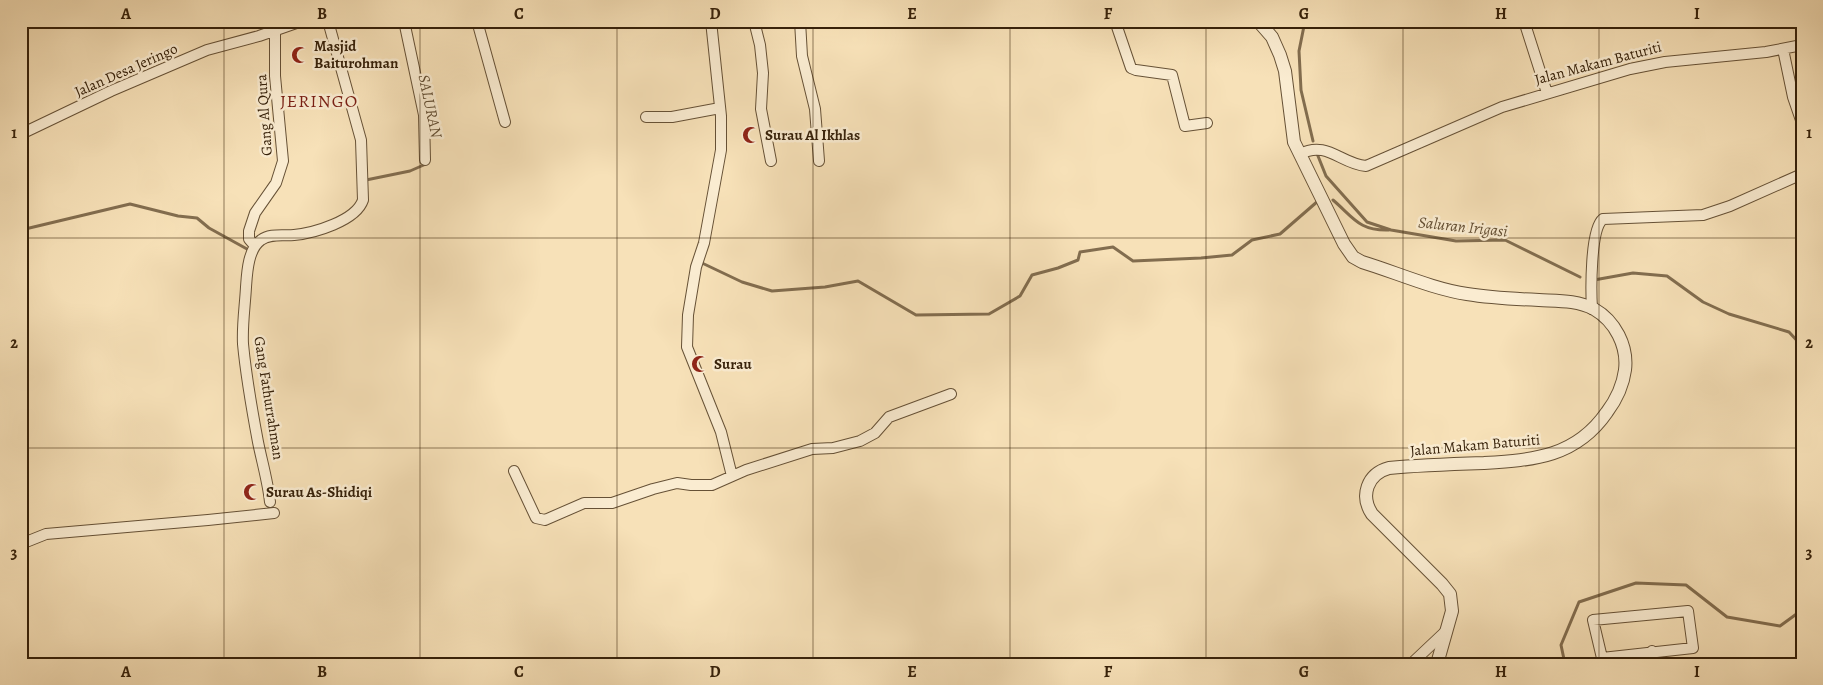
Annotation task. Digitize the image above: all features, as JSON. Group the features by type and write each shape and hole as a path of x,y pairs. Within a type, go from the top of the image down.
{"street":[{"name":"Jalan Desa Jeringo","path":"21,134 206,50 302,21"},
{"path":"255,246 260,241 269,237 299,234 326,227 353,214 362,203 361,140 328,21"},
{"path":"404,21 424,116 425,160"},
{"path":"477,21 505,122"},
{"path":"712,21 720,108 721,150 704,243 696,266 688,315 687,347 720,432 732,476"},
{"path":"754,21 760,44 763,73 761,109 771,162"},
{"path":"800,21 802,56 815,109 820,162"},
{"path":"1115,21 1131,68 1172,75 1184,126 1207,123"},
{"name":"Jalan Makam Baturiti","path":"1258,21 1272,37 1285,71 1294,142 1350,253 1358,260 1457,292 1488,297 1572,302 1592,308 1607,320 1617,332 1623,347 1624,371 1620,389 1610,408 1597,425 1581,440 1563,450 1532,460 1389,468 1376,474 1367,486 1366,501 1372,514 1450,594 1452,611 1437,664"},
{"path":"1524,21 1547,93"},
{"name":"Gang Al Qura","path":"255,246 250,239 249,231 255,213 276,183 283,161 275,76 277,27"},
{"name":"Jalan Makam Baturiti","path":"1300,154 1308,150 1320,149 1358,165 1366,166 1502,107 1630,69 1665,62 1783,49 1802,44"},
{"path":"1783,49 1793,97 1802,122"},
{"path":"646,117 672,117 720,108"},
{"path":"1592,308 1592,264 1598,226 1602,219 1608,217 1703,215 1730,206 1802,174"},
{"name":"Gang Fathurrahman","path":"255,246 250,259 247,277 243,342 258,443 270,502"},
{"path":"514,471 536,518 545,520 584,503 612,503 677,482 691,485 712,485 763,464 812,449 833,448 860,442 875,433 889,417 951,394"},
{"path":"21,544 46,534 274,513"},
{"path":"1688,610 1693,648 1652,651 1627,660 1602,658 1593,620 1688,610"},
{"path":"1411,664 1446,631"},
{"path":"1652,651 1652,664"}],"waterway":[{"name":"Saluran Irigasi","path":"1305,21 1299,51 1301,90 1313,141"},
{"name":"Saluran Irigasi","path":"1349,21 1369,27 1419,21"},
{"name":"Saluran Irigasi","path":"1316,151 1326,176 1367,222 1391,230 1456,241 1505,240 1580,277"},
{"name":"SALURAN","path":"366,180 410,171 426,164"},
{"path":"1333,200 1352,218 1364,226 1379,230 1389,230"},
{"path":"702,263 742,282 772,291 825,287 858,281 916,315 989,314 1020,296 1032,275 1078,260 1080,252 1113,247 1133,261 1232,255 1252,240 1280,234 1318,201"},
{"path":"21,230 130,204 178,216 197,218 209,228 247,249"},
{"name":"Saluran Irigasi","path":"1594,280 1633,273 1667,276 1703,302 1729,314 1789,332 1802,346"},
{"path":"21,411 23,424 21,426"},
{"name":"Saluran Irigasi","path":"1802,523 1799,534 1802,549"},
{"name":"Saluran Irigasi","path":"1565,664 1561,645 1579,602 1636,583 1686,585 1727,617 1780,626 1802,610"}],"place":[{"name":"Masjid Baiturohman","path":"300,55"},
{"name":"Surau Al Ikhlas","path":"751,135"},
{"name":"Surau","path":"700,364"},
{"name":"Surau As-Shidiqi","path":"252,492"}],"district":[{"name":"JERINGO","path":"319,101"}]}
